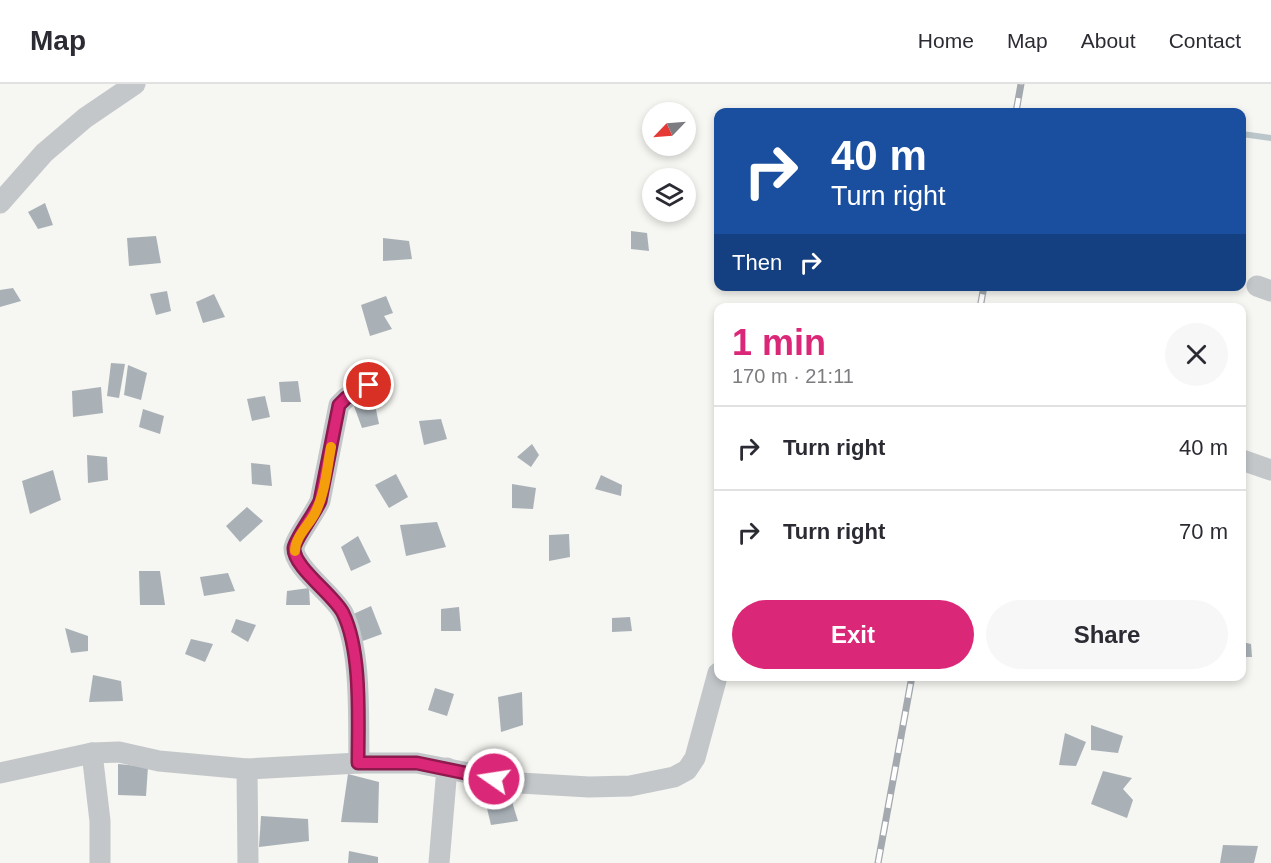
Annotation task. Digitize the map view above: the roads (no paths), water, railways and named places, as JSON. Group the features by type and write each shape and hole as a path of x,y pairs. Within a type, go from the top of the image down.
{"street":[{"path":"0,203 44,153 85,118 135,84"},
{"path":"358,763 358,684 351,638 343,614 333,598 301,565 295,555 294,547 320,501 339,405 346,398 369,385"},
{"path":"1246,461 1271,470"},
{"path":"0,773 92,753 118,752 159,761 247,769 358,763 417,763 520,783 589,787 630,786 674,777 687,770 695,758 716,681"},
{"path":"92,753 100,821 100,863"},
{"path":"438,863 447,768"},
{"path":"247,769 248,863"}],"waterway":[{"path":"1246,135 1271,138"}],"railway":[{"path":"1017,108 1021,84"},
{"path":"981,303 983,291"},
{"path":"878,863 911,681"}]}
